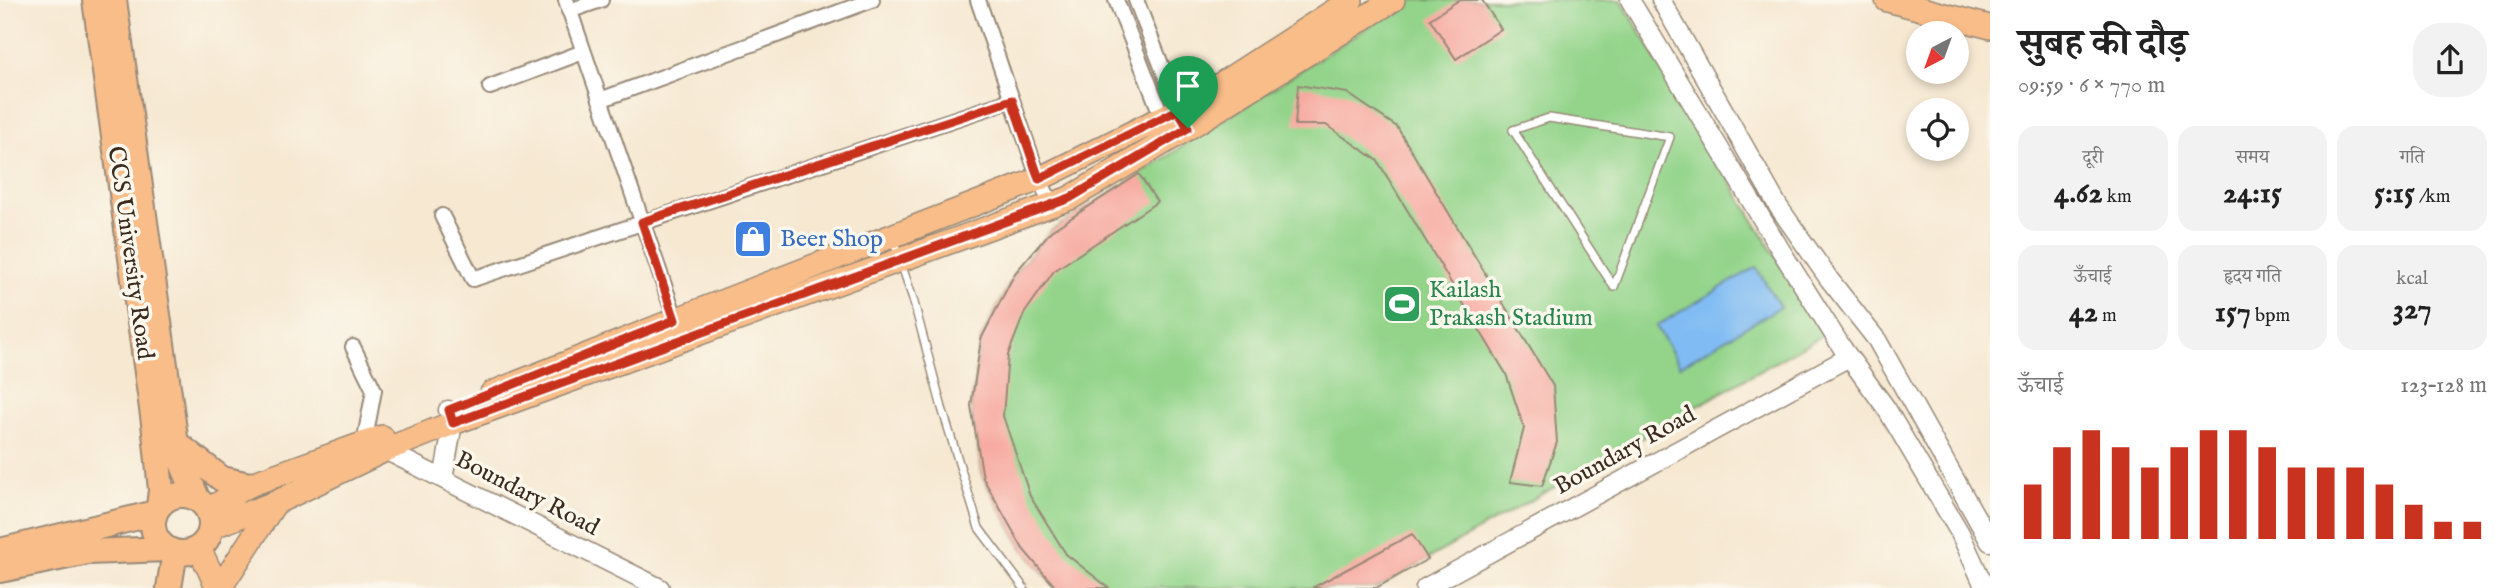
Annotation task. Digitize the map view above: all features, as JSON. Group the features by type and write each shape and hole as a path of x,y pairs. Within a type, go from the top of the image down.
{"highway":[{"name":"CCS University Road","path":"95,0 113,64 144,285 193,531 156,537 153,521 161,490 144,285"},
{"name":"CCS University Road","path":"113,64 114,0"},
{"path":"176,443 222,479 248,485"},
{"path":"0,551 157,509 172,496 181,494 193,531 169,588"},
{"path":"0,570 193,531"}],"main road":[{"path":"679,330 900,261 1070,198 1176,118 1351,0"},
{"path":"1887,0 1990,27"},
{"path":"1936,0 1990,11"},
{"path":"193,531 248,485 376,444 679,330 892,236 1039,179 1176,118 1389,1"},
{"path":"193,531 275,503 376,444"},
{"path":"219,588 275,503"},
{"path":"193,531 219,588"}],"street":[{"path":"601,0 567,6 679,330"},
{"path":"600,100 872,0"},
{"path":"978,0 1039,179 1052,205"},
{"path":"1116,0 1176,118"},
{"path":"1136,0 1176,118"},
{"path":"1630,0 1780,249 1849,357 1886,408 1954,522 1985,588"},
{"path":"1661,0 1778,206 1829,279 1877,340 1990,542"},
{"path":"490,87 583,52"},
{"path":"442,216 473,279 1012,100"},
{"path":"353,348 374,390 376,444"},
{"name":"Boundary Road","path":"1425,588 1849,357"},
{"path":"443,479 451,417"},
{"name":"Boundary Road","path":"376,444 660,588"}],"lane":[{"path":"1549,118 1671,136 1637,224 1614,287 1513,130 1549,118"},
{"path":"892,236 979,528 1024,588"}],"green space":[{"name":"Kailash Prakash Stadium","path":"1410,0 1621,0 1823,335 1376,588 1056,588 1023,549 983,478 971,406 981,339 1015,273 1051,231"}],"water":[{"path":"1756,267 1780,307 1680,366 1656,326"}],"building":[{"path":"1459,0 1482,0 1501,29 1456,59 1430,19"},
{"path":"1298,85 1347,93 1397,127 1553,386 1557,442 1542,486 1510,482 1524,428 1506,374 1377,160 1326,125 1295,125"},
{"path":"1139,174 1157,202 1054,271 1024,314 1008,355 1003,416 1030,496 1066,554 1109,588 1056,588 1023,549 983,478 971,406 981,339 1015,273 1051,231"},
{"path":"1412,534 1428,559 1376,588 1312,588"}],"place":[{"name":"Beer Shop","path":"753,239"},
{"name":"Kailash Prakash Stadium","path":"1402,304"}],"route":[{"path":"1012,100 1039,179 1178,110 1188,128 1070,198 453,423 449,410 675,320 642,222 1012,100"}]}
